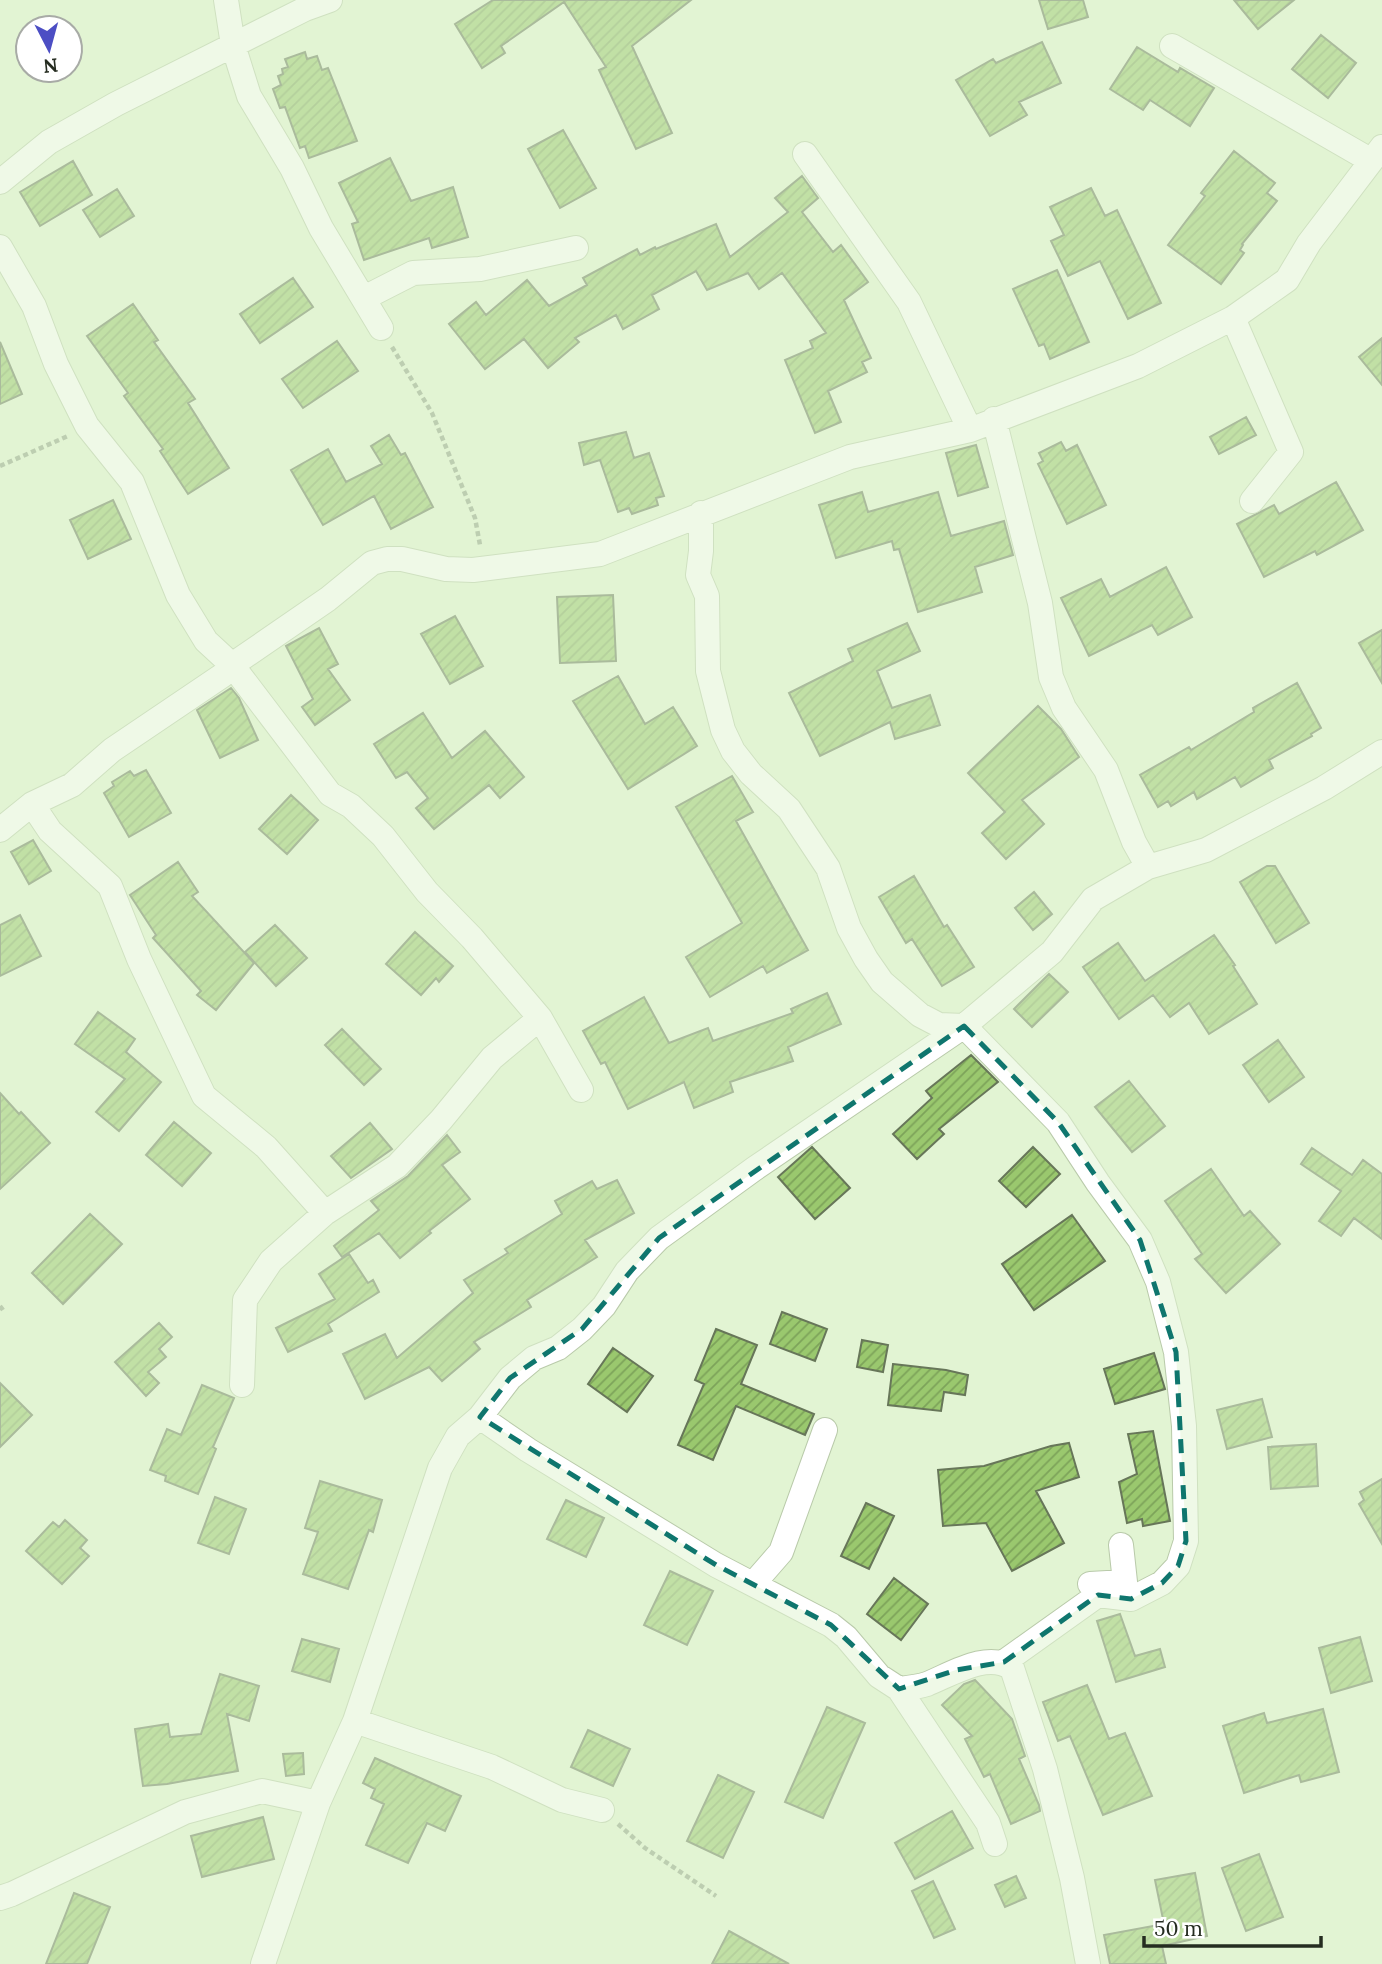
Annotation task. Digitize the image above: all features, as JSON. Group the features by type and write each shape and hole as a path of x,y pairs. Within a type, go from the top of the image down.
{"street":[{"path":"226,0 233,45 249,96 292,168 321,228 381,328"},
{"path":"0,182 49,142 116,104 305,9 330,0"},
{"path":"0,830 32,804 72,785 112,750 223,676 232,665 328,599 372,564 387,559 402,559 446,569 473,570 600,554 850,457 970,429 1138,366 1233,318 1287,280 1309,243 1376,154 1172,46"},
{"path":"805,154 909,302 970,429"},
{"path":"0,247 34,306 56,364 87,426 132,482 178,594 206,640 232,665 330,794 351,806 383,836 427,892 472,938 540,1018 581,1090"},
{"path":"364,298 413,273 480,270 576,248"},
{"path":"1233,318 1291,452 1252,501"},
{"path":"994,419 1040,603 1051,677 1064,708 1106,770 1134,842 1148,867"},
{"path":"701,513 698,575 707,596 708,671 723,730 733,751 751,774 789,809 828,868 849,928 882,982 920,1015 939,1025 964,1026 1058,1122 1140,1240 1158,1282 1176,1352 1184,1426 1186,1541 1178,1566 1162,1583 1131,1599 1098,1595 1004,1662 987,1662 956,1670 924,1685 899,1689"},
{"path":"1334,767 1382,735"},
{"path":"262,1964 318,1803 355,1721 440,1468 458,1436 480,1417 510,1378 534,1358 558,1348 582,1329 604,1306 627,1271 659,1238 754,1169 964,1026 1052,952 1093,899 1148,867 1206,850 1324,788 1382,752"},
{"path":"32,804 50,831 110,886 139,960 204,1096 266,1147 325,1213"},
{"path":"242,1385 245,1300 271,1261 325,1213 397,1166 441,1120 492,1058 540,1018"},
{"path":"480,1417 528,1450 716,1565 831,1625 846,1637 879,1676 899,1689 988,1823 995,1844"},
{"path":"754,1583 781,1552 825,1430"},
{"path":"1098,1595 1090,1584 1125,1582 1121,1545"},
{"path":"1004,1662 1012,1668 1045,1769 1072,1878 1088,1964"},
{"path":"355,1721 492,1767 562,1800 602,1810"},
{"path":"0,1898 185,1812 262,1791 318,1803"}],"path":[{"path":"381,328 432,413 475,518 480,542 473,570"},
{"path":"0,466 87,426"},
{"path":"602,1810 645,1848 716,1896"}],"highlighted area":[{"path":"964,1026 1058,1122 1140,1240 1176,1352 1186,1541 1178,1566 1162,1583 1131,1599 1098,1595 1004,1662 956,1670 899,1689 831,1625 716,1565 480,1417 510,1378 582,1329 659,1238"}],"building":[{"path":"493,0 691,0 632,46 672,133 636,149 599,70 606,67 564,2 501,46 505,53 482,68 455,24"},
{"path":"1039,0 1083,0 1088,17 1048,29"},
{"path":"1234,0 1294,0 1258,29"},
{"path":"1321,35 1356,63 1328,98 1292,69"},
{"path":"1042,42 1061,83 1019,102 1027,115 990,136 956,80 993,59 996,63"},
{"path":"1137,47 1178,72 1180,68 1214,88 1190,126 1150,100 1143,110 1110,89"},
{"path":"305,52 307,59 317,56 322,70 328,68 357,141 309,158 305,146 300,148 285,107 280,108 273,89 281,85 278,76 283,74 282,69 288,67 285,59"},
{"path":"563,130 596,188 560,208 528,149"},
{"path":"1234,151 1275,183 1267,193 1277,201 1242,244 1240,250 1244,253 1221,284 1168,245 1205,196 1201,193"},
{"path":"390,158 411,201 453,187 468,237 432,248 429,238 364,260 352,224 358,222 339,183"},
{"path":"73,161 92,195 40,226 20,192"},
{"path":"802,176 818,198 802,212 833,252 841,245 868,282 844,300 871,358 862,362 867,372 828,391 841,422 815,433 785,360 813,348 810,341 826,333 782,273 759,289 748,273 707,290 696,271 652,295 659,309 623,329 616,315 575,338 579,342 548,368 524,339 485,369 449,324 476,302 486,315 527,280 549,306 587,285 583,278 637,249 640,255 716,224 730,257 788,212 775,198"},
{"path":"1091,188 1105,216 1117,210 1161,303 1128,319 1100,261 1068,276 1051,241 1064,235 1050,207"},
{"path":"117,189 134,216 100,237 83,210"},
{"path":"1057,270 1089,342 1050,359 1044,344 1039,346 1013,289"},
{"path":"293,278 313,307 260,343 240,314"},
{"path":"133,304 158,340 154,342 195,399 188,403 229,468 188,494 160,451 163,449 124,396 128,393 87,336"},
{"path":"1382,338 1382,385 1359,357"},
{"path":"337,341 358,371 303,408 282,379"},
{"path":"0,342 22,394 0,404"},
{"path":"1246,417 1256,435 1219,454 1210,437"},
{"path":"626,432 634,458 649,453 664,496 656,498 658,505 632,514 629,508 618,512 600,460 584,465 579,443"},
{"path":"389,435 401,455 405,453 433,507 391,529 374,496 323,525 291,470 328,449 346,482 382,464 371,446"},
{"path":"1061,442 1066,451 1077,445 1106,505 1067,524 1038,464 1043,461 1039,453"},
{"path":"976,445 988,487 958,496 946,453"},
{"path":"1336,482 1363,530 1317,555 1315,551 1264,577 1237,524 1274,505 1279,514"},
{"path":"862,492 868,512 938,492 951,536 1004,521 1013,555 975,567 982,592 918,612 899,549 894,550 892,541 836,558 819,505"},
{"path":"113,500 131,539 88,559 70,520"},
{"path":"1166,567 1192,617 1158,635 1152,625 1089,656 1061,598 1101,579 1110,597"},
{"path":"613,595 616,661 560,663 557,597"},
{"path":"455,616 483,666 450,684 421,634"},
{"path":"907,623 920,651 877,671 892,708 930,695 940,725 895,739 890,722 820,756 789,693 853,661 848,649"},
{"path":"319,628 338,664 328,669 350,700 315,725 302,707 313,699 286,646"},
{"path":"1382,630 1382,683 1359,643"},
{"path":"618,676 645,724 673,707 697,746 628,789 573,701"},
{"path":"1297,683 1321,728 1269,760 1273,768 1241,787 1235,777 1197,799 1194,792 1171,806 1168,801 1158,807 1140,775 1189,747 1191,750 1254,712 1253,708"},
{"path":"231,688 239,698 258,740 220,758 197,710"},
{"path":"1038,706 1061,729 1079,757 1022,800 1044,824 1006,859 982,833 1005,812 968,773"},
{"path":"423,713 452,758 485,731 524,777 500,798 489,785 434,829 416,808 428,798 407,772 396,778 374,744"},
{"path":"146,770 171,813 129,837 104,793 114,786 112,782 130,771 134,776"},
{"path":"732,776 753,812 736,821 808,950 767,973 763,966 710,997 686,957 742,923 676,807"},
{"path":"291,795 318,820 287,854 259,829"},
{"path":"33,840 51,871 29,884 11,852"},
{"path":"178,862 198,892 192,896 254,963 216,1010 197,995 201,991 153,938 156,935 130,895"},
{"path":"1267,866 1275,866 1309,923 1276,943 1240,882"},
{"path":"914,876 944,927 947,925 974,967 942,986 912,939 906,943 879,897"},
{"path":"1034,892 1052,914 1033,930 1015,908"},
{"path":"20,915 41,956 0,976 0,925"},
{"path":"275,925 307,958 276,986 245,952"},
{"path":"415,932 453,966 439,982 436,978 421,995 386,964"},
{"path":"1214,935 1257,1004 1209,1034 1189,1003 1170,1017 1153,995 1119,1019 1083,967 1118,943 1145,981"},
{"path":"1049,974 1068,992 1032,1027 1014,1009"},
{"path":"827,993 841,1024 788,1047 793,1061 730,1082 733,1092 694,1108 684,1082 628,1109 605,1062 601,1064 583,1031 644,997 669,1043 708,1028 713,1041 793,1013 791,1009"},
{"path":"98,1012 135,1039 126,1052 161,1082 119,1131 96,1112 125,1079 75,1044"},
{"path":"342,1029 381,1069 364,1085 325,1045"},
{"path":"1278,1040 1304,1077 1269,1102 1243,1065"},
{"path":"971,1055 998,1082 939,1129 944,1134 917,1159 893,1134 932,1098 926,1091"},
{"path":"1129,1081 1165,1126 1132,1152 1095,1107"},
{"path":"0,1093 50,1143 0,1189"},
{"path":"174,1122 211,1153 182,1186 146,1155"},
{"path":"370,1123 392,1149 351,1178 331,1156"},
{"path":"447,1135 460,1152 442,1165 470,1199 400,1258 379,1233 342,1257 334,1246 379,1210 371,1201 408,1176"},
{"path":"812,1147 850,1188 815,1219 778,1177"},
{"path":"1033,1147 1060,1174 1026,1207 999,1181"},
{"path":"1312,1148 1352,1175 1363,1160 1382,1174 1382,1239 1354,1218 1341,1236 1319,1221 1341,1191 1301,1164"},
{"path":"1211,1169 1244,1216 1250,1211 1280,1244 1226,1293 1195,1259 1202,1254 1165,1201"},
{"path":"617,1180 634,1213 585,1240 597,1257 527,1300 531,1307 474,1342 480,1349 442,1381 429,1367 365,1399 343,1354 385,1334 397,1358 473,1293 464,1280 508,1253 505,1249 562,1214 555,1201 592,1181 597,1189"},
{"path":"90,1214 122,1244 63,1304 32,1273"},
{"path":"1072,1215 1105,1261 1034,1310 1002,1264"},
{"path":"349,1254 368,1283 373,1280 379,1292 328,1324 332,1331 288,1352 276,1328 335,1299 319,1274"},
{"path":"782,1312 827,1329 815,1361 770,1344"},
{"path":"159,1323 172,1337 159,1349 166,1357 148,1372 159,1383 146,1396 115,1362"},
{"path":"716,1329 757,1345 741,1384 814,1414 805,1435 736,1406 713,1460 678,1445 704,1384 695,1380"},
{"path":"862,1340 888,1345 883,1372 857,1367"},
{"path":"613,1348 653,1376 627,1412 588,1384"},
{"path":"1154,1353 1165,1389 1115,1404 1104,1369"},
{"path":"893,1364 968,1375 965,1395 944,1392 941,1411 888,1405"},
{"path":"0,1383 32,1415 0,1447"},
{"path":"202,1385 234,1398 213,1447 216,1449 198,1494 165,1481 166,1476 150,1470 167,1429 181,1435"},
{"path":"1262,1399 1272,1437 1227,1449 1217,1410"},
{"path":"1153,1431 1170,1521 1143,1526 1142,1519 1127,1523 1119,1482 1137,1474 1128,1434"},
{"path":"1069,1443 1079,1477 1036,1491 1064,1543 1012,1571 986,1523 943,1526 938,1470 984,1466"},
{"path":"1316,1444 1318,1486 1271,1489 1268,1447"},
{"path":"1382,1479 1382,1544 1359,1504 1364,1500 1360,1492"},
{"path":"320,1481 382,1500 373,1532 369,1530 348,1589 303,1574 318,1532 305,1528"},
{"path":"215,1497 246,1509 229,1554 198,1543"},
{"path":"566,1500 604,1518 586,1557 547,1539"},
{"path":"866,1503 894,1516 869,1569 841,1556"},
{"path":"65,1520 87,1540 80,1548 89,1556 62,1584 26,1551 53,1522 59,1527"},
{"path":"670,1571 713,1591 687,1645 644,1625"},
{"path":"894,1578 928,1604 901,1640 867,1614"},
{"path":"1120,1614 1135,1656 1160,1649 1165,1667 1116,1682 1097,1621"},
{"path":"1360,1637 1372,1681 1331,1693 1319,1648"},
{"path":"302,1639 339,1649 330,1682 292,1671"},
{"path":"220,1674 259,1686 249,1721 227,1714 238,1771 143,1786 135,1729 168,1724 170,1737 201,1734"},
{"path":"975,1680 1012,1719 1025,1756 1019,1759 1039,1805 1040,1811 1011,1824 990,1774 984,1777 965,1739 972,1736 942,1705 964,1684"},
{"path":"1087,1685 1109,1739 1125,1733 1152,1796 1103,1815 1070,1736 1058,1741 1043,1702"},
{"path":"827,1707 865,1723 823,1818 785,1802"},
{"path":"1323,1709 1339,1772 1301,1782 1299,1775 1244,1793 1223,1726 1264,1713 1267,1723"},
{"path":"588,1730 630,1749 613,1786 571,1767"},
{"path":"303,1753 304,1774 286,1776 283,1754"},
{"path":"375,1758 461,1796 445,1831 427,1823 408,1863 366,1845 384,1804 371,1798 375,1789 363,1783"},
{"path":"718,1775 754,1792 723,1858 687,1841"},
{"path":"952,1811 973,1848 915,1879 895,1843"},
{"path":"263,1817 274,1859 202,1877 191,1836"},
{"path":"1259,1854 1283,1917 1246,1931 1222,1868"},
{"path":"1195,1873 1207,1936 1162,1946 1166,1964 1110,1964 1104,1935 1164,1924 1155,1880"},
{"path":"1016,1876 1026,1898 1005,1907 995,1885"},
{"path":"933,1881 955,1929 934,1938 912,1891"},
{"path":"74,1893 110,1907 87,1964 46,1964"},
{"path":"729,1931 789,1964 712,1964"}]}
